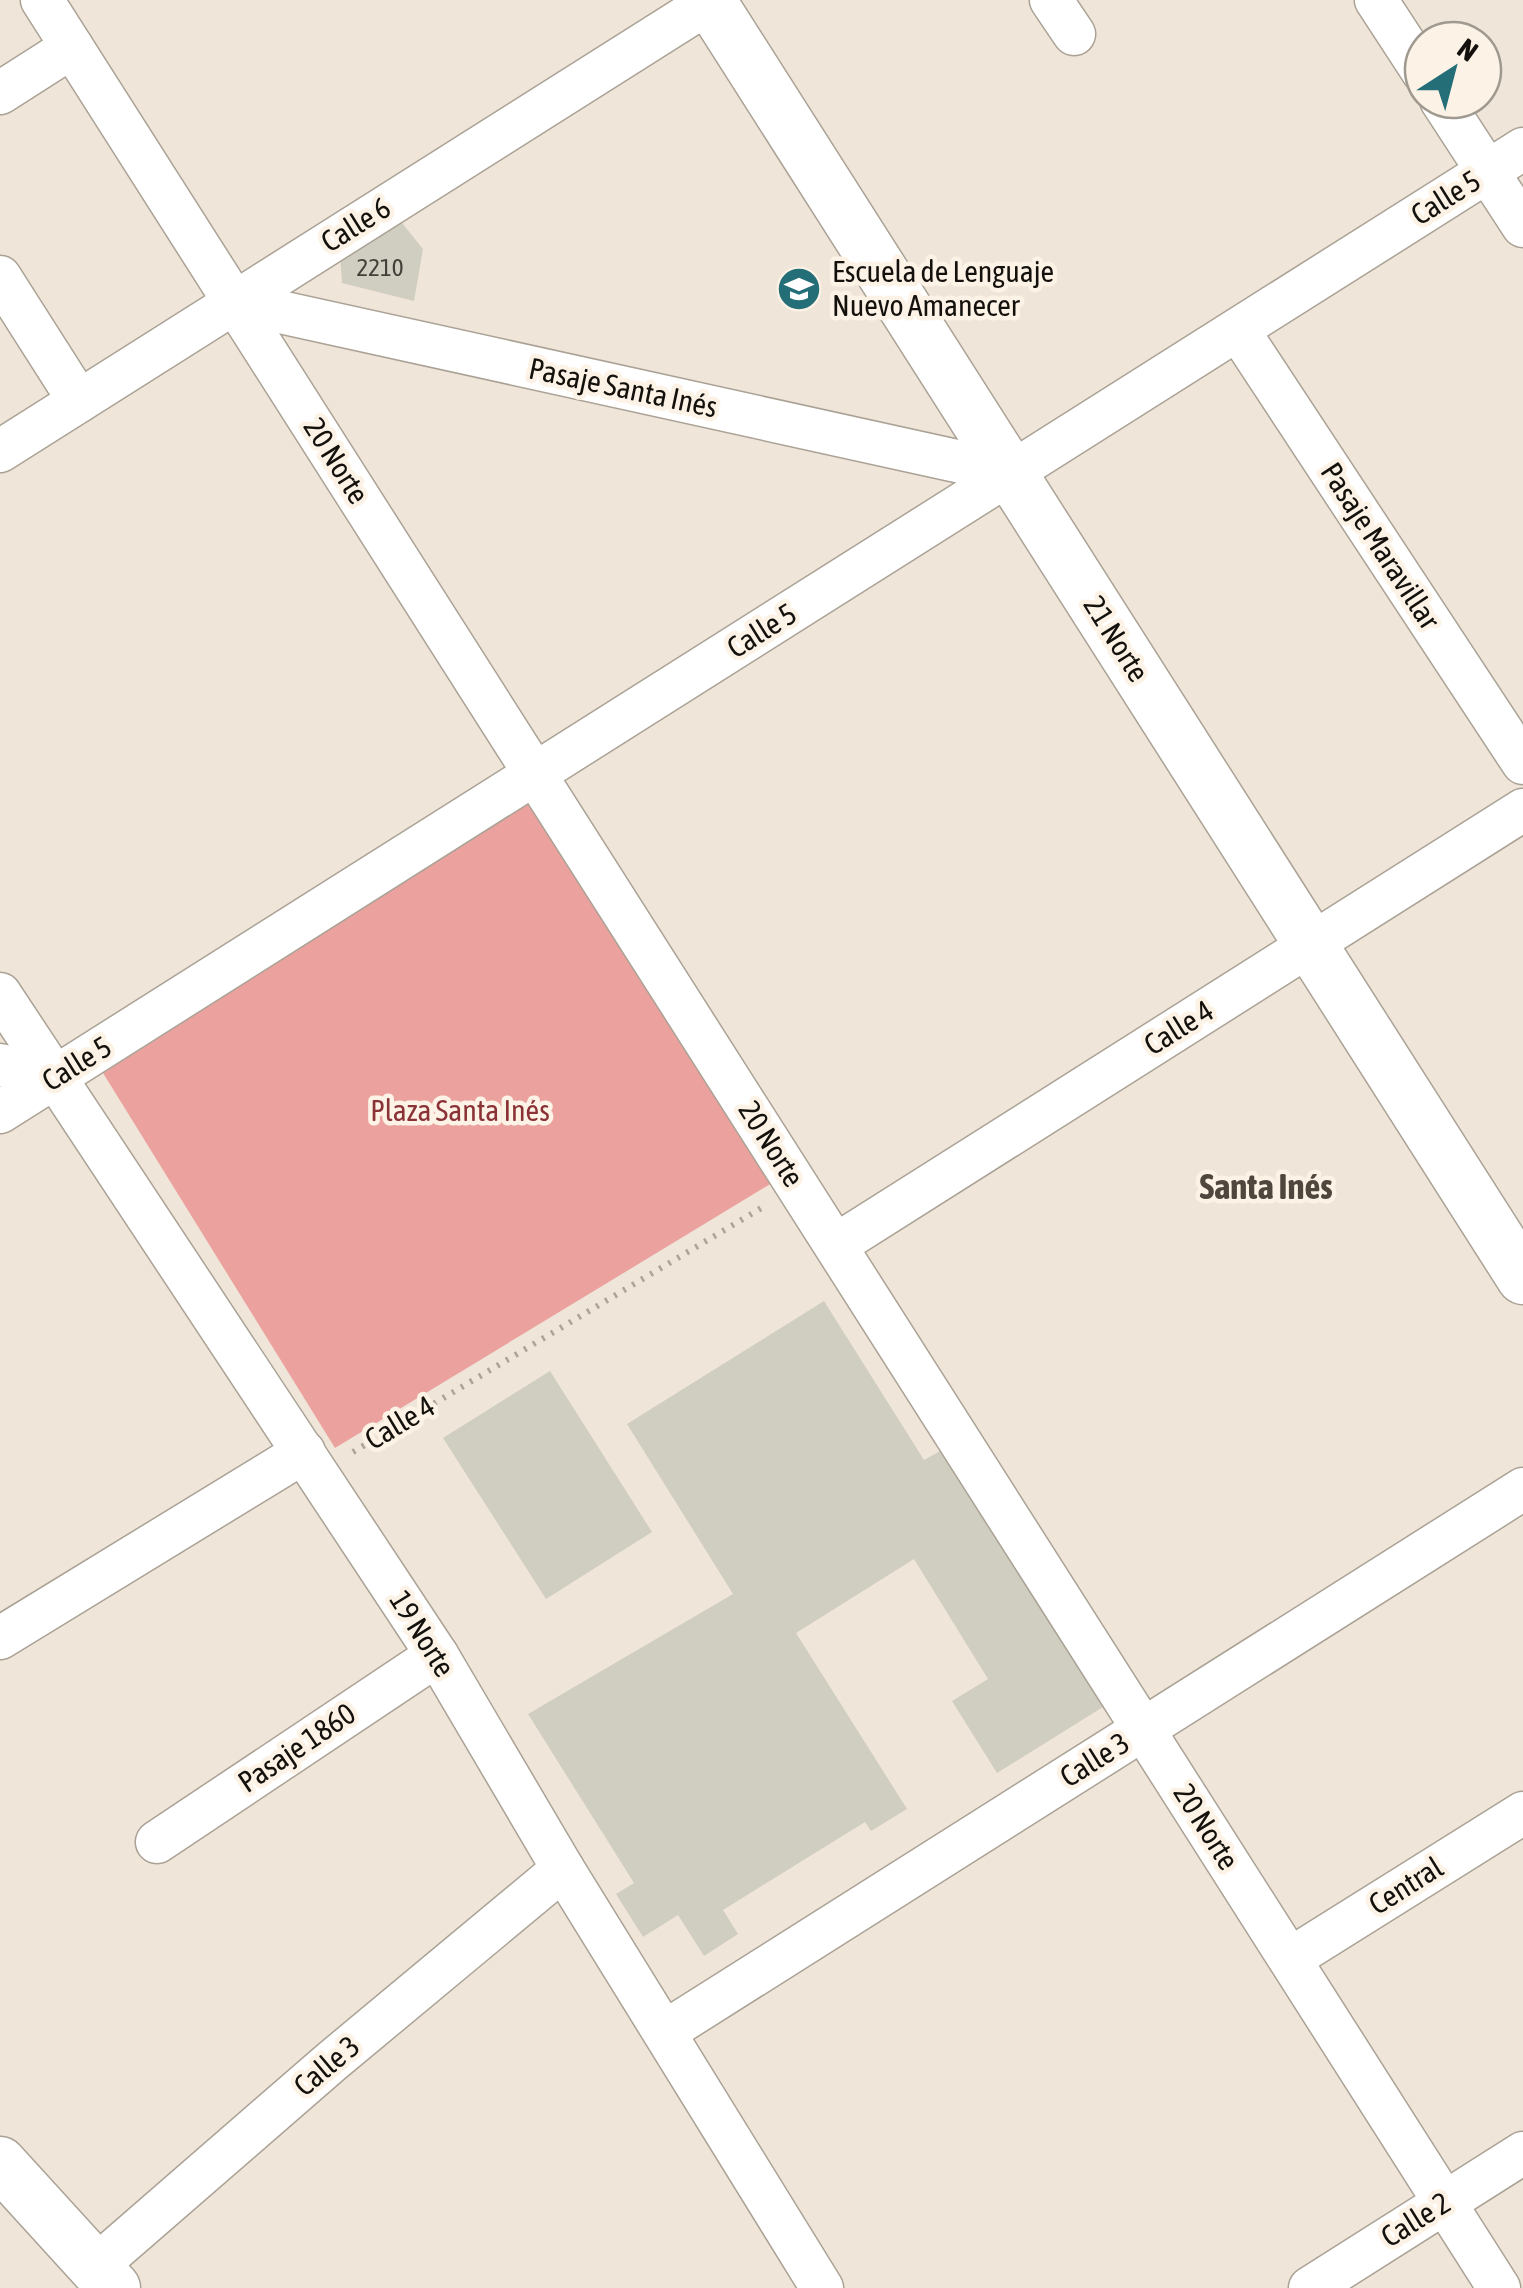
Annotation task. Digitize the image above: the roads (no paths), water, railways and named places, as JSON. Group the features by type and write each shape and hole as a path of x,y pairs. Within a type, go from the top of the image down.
{"street":[{"name":"20 Norte","path":"42,0 1500,2288"},
{"name":"Calle 6","path":"0,451 711,0"},
{"name":"21 Norte","path":"711,0 1523,1278"},
{"path":"1376,0 1403,41"},
{"path":"0,92 72,46"},
{"path":"1463,120 1506,160 1523,226"},
{"name":"Calle 5","path":"0,1112 1506,160"},
{"path":"0,277 79,401"},
{"name":"Pasaje Santa Inés","path":"235,302 1011,473"},
{"name":"Pasaje Maravillar","path":"1238,330 1523,763"},
{"name":"Calle 4","path":"836,1246 1523,810"},
{"name":"19 Norte","path":"0,994 436,1655 822,2288"},
{"path":"0,1065 55,1078"},
{"path":"0,1638 304,1452"},
{"name":"Calle 3","path":"666,2031 1523,1489"},
{"name":"Pasaje 1860","path":"157,1842 436,1655"},
{"name":"Central","path":"1290,1959 1523,1814"},
{"name":"Calle 3","path":"104,2278 331,2062 563,1868"},
{"name":"Calle 2","path":"1310,2288 1523,2152"},
{"path":"0,2163 104,2278"}],"place":[{"name":"Escuela de Lenguaje Nuevo Amanecer","path":"799,289"}],"district":[{"name":"Santa Inés","path":"1266,1187"}],"park label":[{"name":"Plaza Santa Inés","path":"460,1111"}]}
